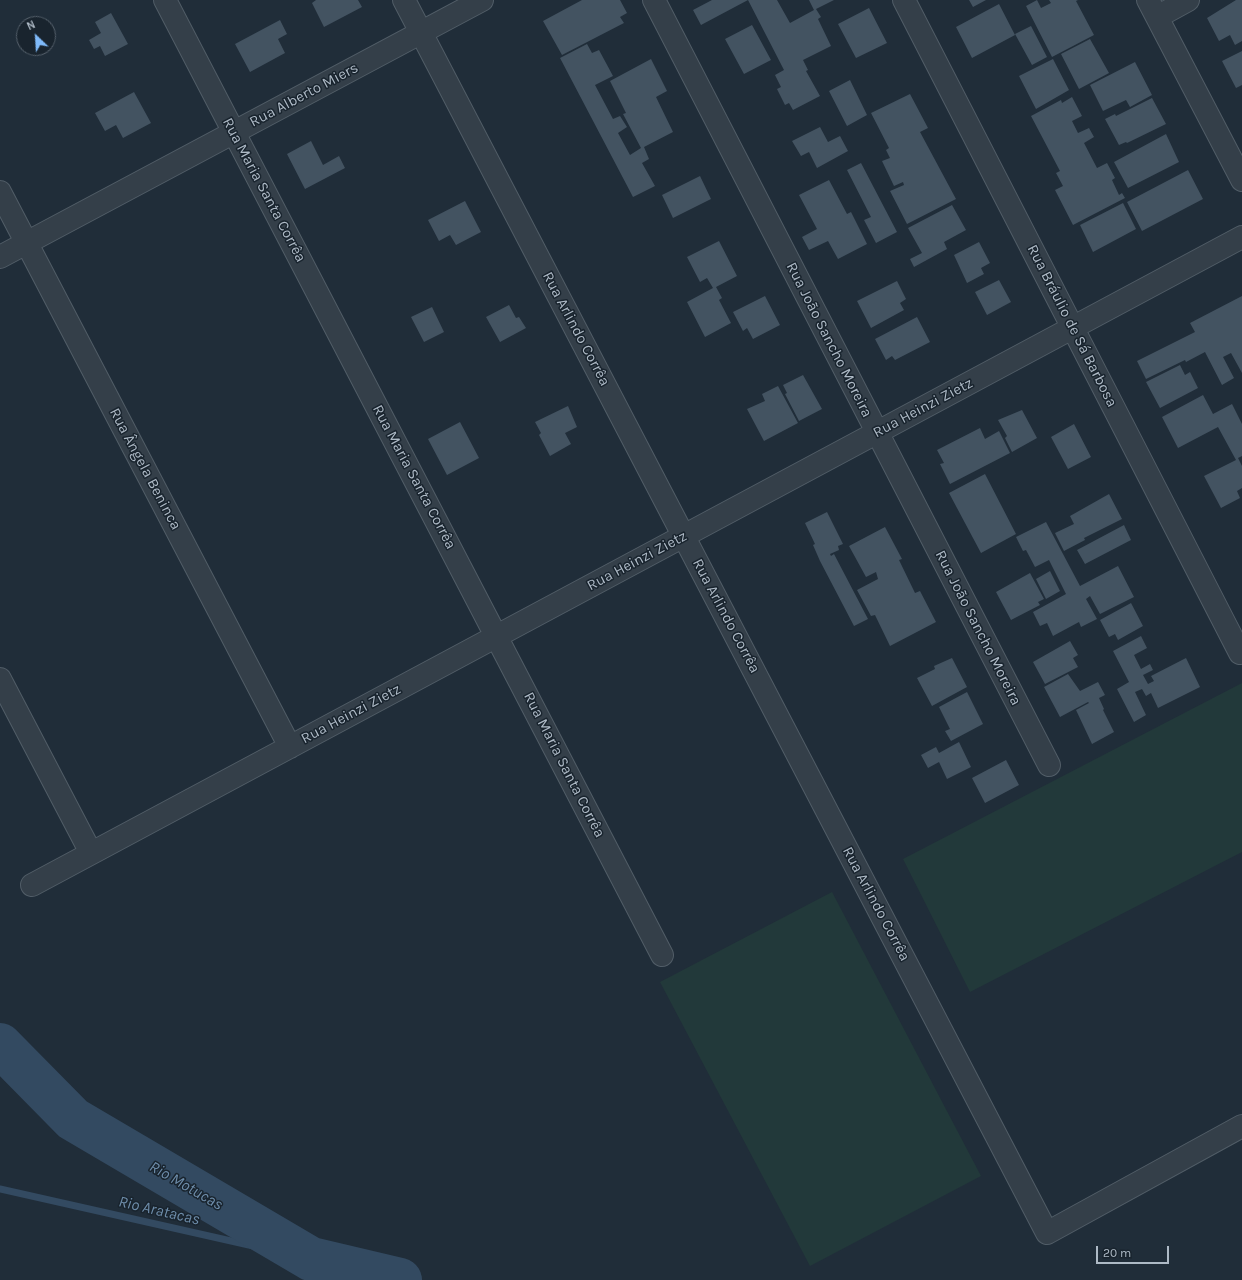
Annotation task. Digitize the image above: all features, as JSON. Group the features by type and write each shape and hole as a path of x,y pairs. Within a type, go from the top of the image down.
{"street":[{"name":"Rua Maria Santa Corrêa","path":"165,0 662,955"},
{"name":"Rua Arlindo Corrêa","path":"404,0 1048,1233 1242,1126"},
{"name":"Rua Alberto Miers","path":"0,257 482,0"},
{"name":"Rua João Sancho Moreira","path":"654,0 1048,765"},
{"name":"Rua Bráulio de Sá Barbosa","path":"904,0 1240,653"},
{"path":"1188,0 1153,9 1242,180"},
{"name":"Rua Ângela Beninca","path":"0,192 290,747"},
{"name":"Rua Heinzi Zietz","path":"32,885 1242,237"},
{"path":"0,679 91,853"}],"green space":[{"path":"1242,683 1242,852 970,992 903,859"},
{"path":"832,892 981,1176 810,1266 660,982"}],"building":[{"path":"316,0 358,0 362,7 324,27 312,3"},
{"path":"582,0 620,0 627,13 620,17 624,23 562,55 543,21"},
{"path":"712,0 748,0 701,25 693,10"},
{"path":"748,0 777,0 790,23 814,10 809,0 834,0 816,9 821,17 818,19 831,46 803,60 808,70 806,71 820,96 793,110 789,103 785,105 777,89 781,87 775,75 784,70"},
{"path":"969,0 986,0 973,7"},
{"path":"1037,0 1041,8 1051,3 1049,0 1078,0 1076,1 1094,35 1052,57 1026,6"},
{"path":"1236,0 1242,0 1242,41 1235,45 1230,35 1219,41 1207,18"},
{"path":"999,4 1015,35 972,58 956,27"},
{"path":"869,8 887,43 856,58 838,24"},
{"path":"111,13 128,44 105,56 100,46 94,49 89,40 101,33 95,22"},
{"path":"280,20 287,34 278,39 285,53 250,72 235,44"},
{"path":"752,25 771,60 744,74 725,39"},
{"path":"1031,26 1047,57 1032,65 1015,34"},
{"path":"1090,39 1109,73 1079,89 1061,54"},
{"path":"587,44 592,53 599,50 613,76 595,85 613,119 620,116 627,127 618,133 630,155 641,148 623,114 626,113 610,81 651,59 667,91 656,97 673,132 644,147 649,159 642,163 655,186 633,197 560,58"},
{"path":"1242,51 1242,85 1236,88 1222,61"},
{"path":"1053,59 1069,90 1036,109 1019,76"},
{"path":"1135,62 1152,95 1130,107 1126,100 1103,111 1090,85"},
{"path":"850,80 867,115 847,126 829,91"},
{"path":"134,92 151,123 123,138 116,125 105,131 95,113"},
{"path":"910,94 928,128 920,132 956,199 907,224 890,191 904,185 903,182 894,186 882,161 890,158 886,150 889,148 871,113"},
{"path":"1072,97 1082,116 1072,121 1078,133 1089,128 1094,137 1084,143 1097,168 1107,163 1115,178 1112,180 1119,195 1122,193 1125,198 1073,225 1055,190 1063,186 1056,173 1060,171 1031,116 1061,100 1062,103"},
{"path":"1152,98 1166,124 1127,143 1126,142 1119,145 1105,119 1115,114 1116,116"},
{"path":"820,127 828,142 840,136 848,151 817,168 809,152 801,156 792,141"},
{"path":"1166,134 1179,162 1128,188 1114,162"},
{"path":"311,141 323,165 339,156 345,168 305,189 287,154"},
{"path":"861,163 897,232 876,243 864,220 871,217 847,170"},
{"path":"1188,170 1203,199 1142,231 1127,202"},
{"path":"700,176 711,199 673,218 662,195"},
{"path":"829,180 847,214 851,212 867,244 838,259 828,241 809,250 802,237 817,229 799,195"},
{"path":"465,201 481,232 456,245 450,235 439,241 428,220"},
{"path":"1123,203 1136,229 1093,252 1080,225"},
{"path":"952,205 966,230 944,242 947,249 914,267 910,259 922,253 908,228"},
{"path":"719,241 737,276 716,287 722,298 719,300 731,323 705,337 687,302 713,288 707,278 700,282 687,257"},
{"path":"979,242 990,263 981,268 984,274 967,283 954,255"},
{"path":"999,280 1011,302 987,315 975,292"},
{"path":"897,281 906,299 900,303 904,310 871,328 857,301"},
{"path":"765,296 780,325 753,339 747,328 743,331 733,312"},
{"path":"1242,296 1242,373 1231,353 1223,357 1234,378 1222,385 1205,352 1146,379 1137,361 1195,332 1190,323"},
{"path":"509,305 516,318 519,317 526,328 500,342 486,317"},
{"path":"432,307 444,332 424,342 411,317"},
{"path":"917,317 930,342 895,360 892,356 886,360 875,339"},
{"path":"1180,365 1185,375 1190,372 1198,388 1160,408 1146,382"},
{"path":"803,375 822,409 799,421 785,394 787,393 783,385"},
{"path":"778,386 798,423 764,441 747,409 765,401 762,394"},
{"path":"1203,395 1213,414 1232,404 1242,424 1242,456 1238,458 1242,466 1242,488 1237,491 1240,498 1221,508 1204,476 1236,460 1218,427 1178,448 1162,417"},
{"path":"568,406 577,427 565,433 571,444 550,456 539,435 541,433 535,422"},
{"path":"1022,410 1037,438 1012,452 1005,438 1007,436 998,420"},
{"path":"460,422 479,458 447,475 428,439"},
{"path":"1074,424 1091,457 1068,469 1051,437"},
{"path":"980,428 985,439 999,431 1010,453 950,484 940,464 944,463 937,450"},
{"path":"985,474 1016,534 981,553 949,493"},
{"path":"1109,494 1122,519 1084,538 1085,540 1064,551 1055,533 1074,524 1070,516"},
{"path":"827,512 843,544 838,546 839,550 830,554 831,556 834,554 868,619 854,626 820,561 813,545 815,544 805,523"},
{"path":"1046,522 1080,586 1118,566 1134,597 1100,614 1090,596 1086,599 1097,619 1081,627 1079,622 1053,636 1047,623 1040,626 1033,612 1066,594 1049,560 1035,567 1026,550 1023,551 1016,537"},
{"path":"1124,525 1131,540 1085,564 1077,550"},
{"path":"885,527 902,559 899,560 915,593 920,591 936,622 890,646 875,615 871,616 857,590 878,579 876,572 866,577 849,546"},
{"path":"1050,571 1060,591 1046,599 1036,579"},
{"path":"1030,573 1044,599 1038,602 1040,605 1011,620 996,592"},
{"path":"1131,603 1143,626 1118,640 1115,634 1109,637 1100,620"},
{"path":"1141,636 1147,648 1134,655 1141,669 1150,664 1153,670 1143,675 1148,684 1154,681 1151,676 1186,658 1200,687 1158,708 1151,693 1146,696 1142,689 1135,692 1146,715 1134,722 1117,689 1129,682 1113,651"},
{"path":"1070,641 1078,655 1073,658 1078,667 1045,684 1033,662"},
{"path":"952,658 967,687 932,706 917,678 935,669 934,666"},
{"path":"1068,674 1080,691 1098,682 1105,695 1099,698 1114,732 1092,744 1076,710 1089,703 1088,702 1060,717 1044,687"},
{"path":"967,692 983,724 951,741 945,731 950,729 939,707"},
{"path":"959,742 971,767 947,779 939,762 928,768 921,755 936,747 939,753"},
{"path":"1006,760 1019,785 985,803 972,778"}],"waterway":[{"name":"Rio Motucas","path":"0,1045 73,1119 311,1259 400,1280"},
{"name":"Rio Aratacas","path":"0,1189 311,1259"}]}
